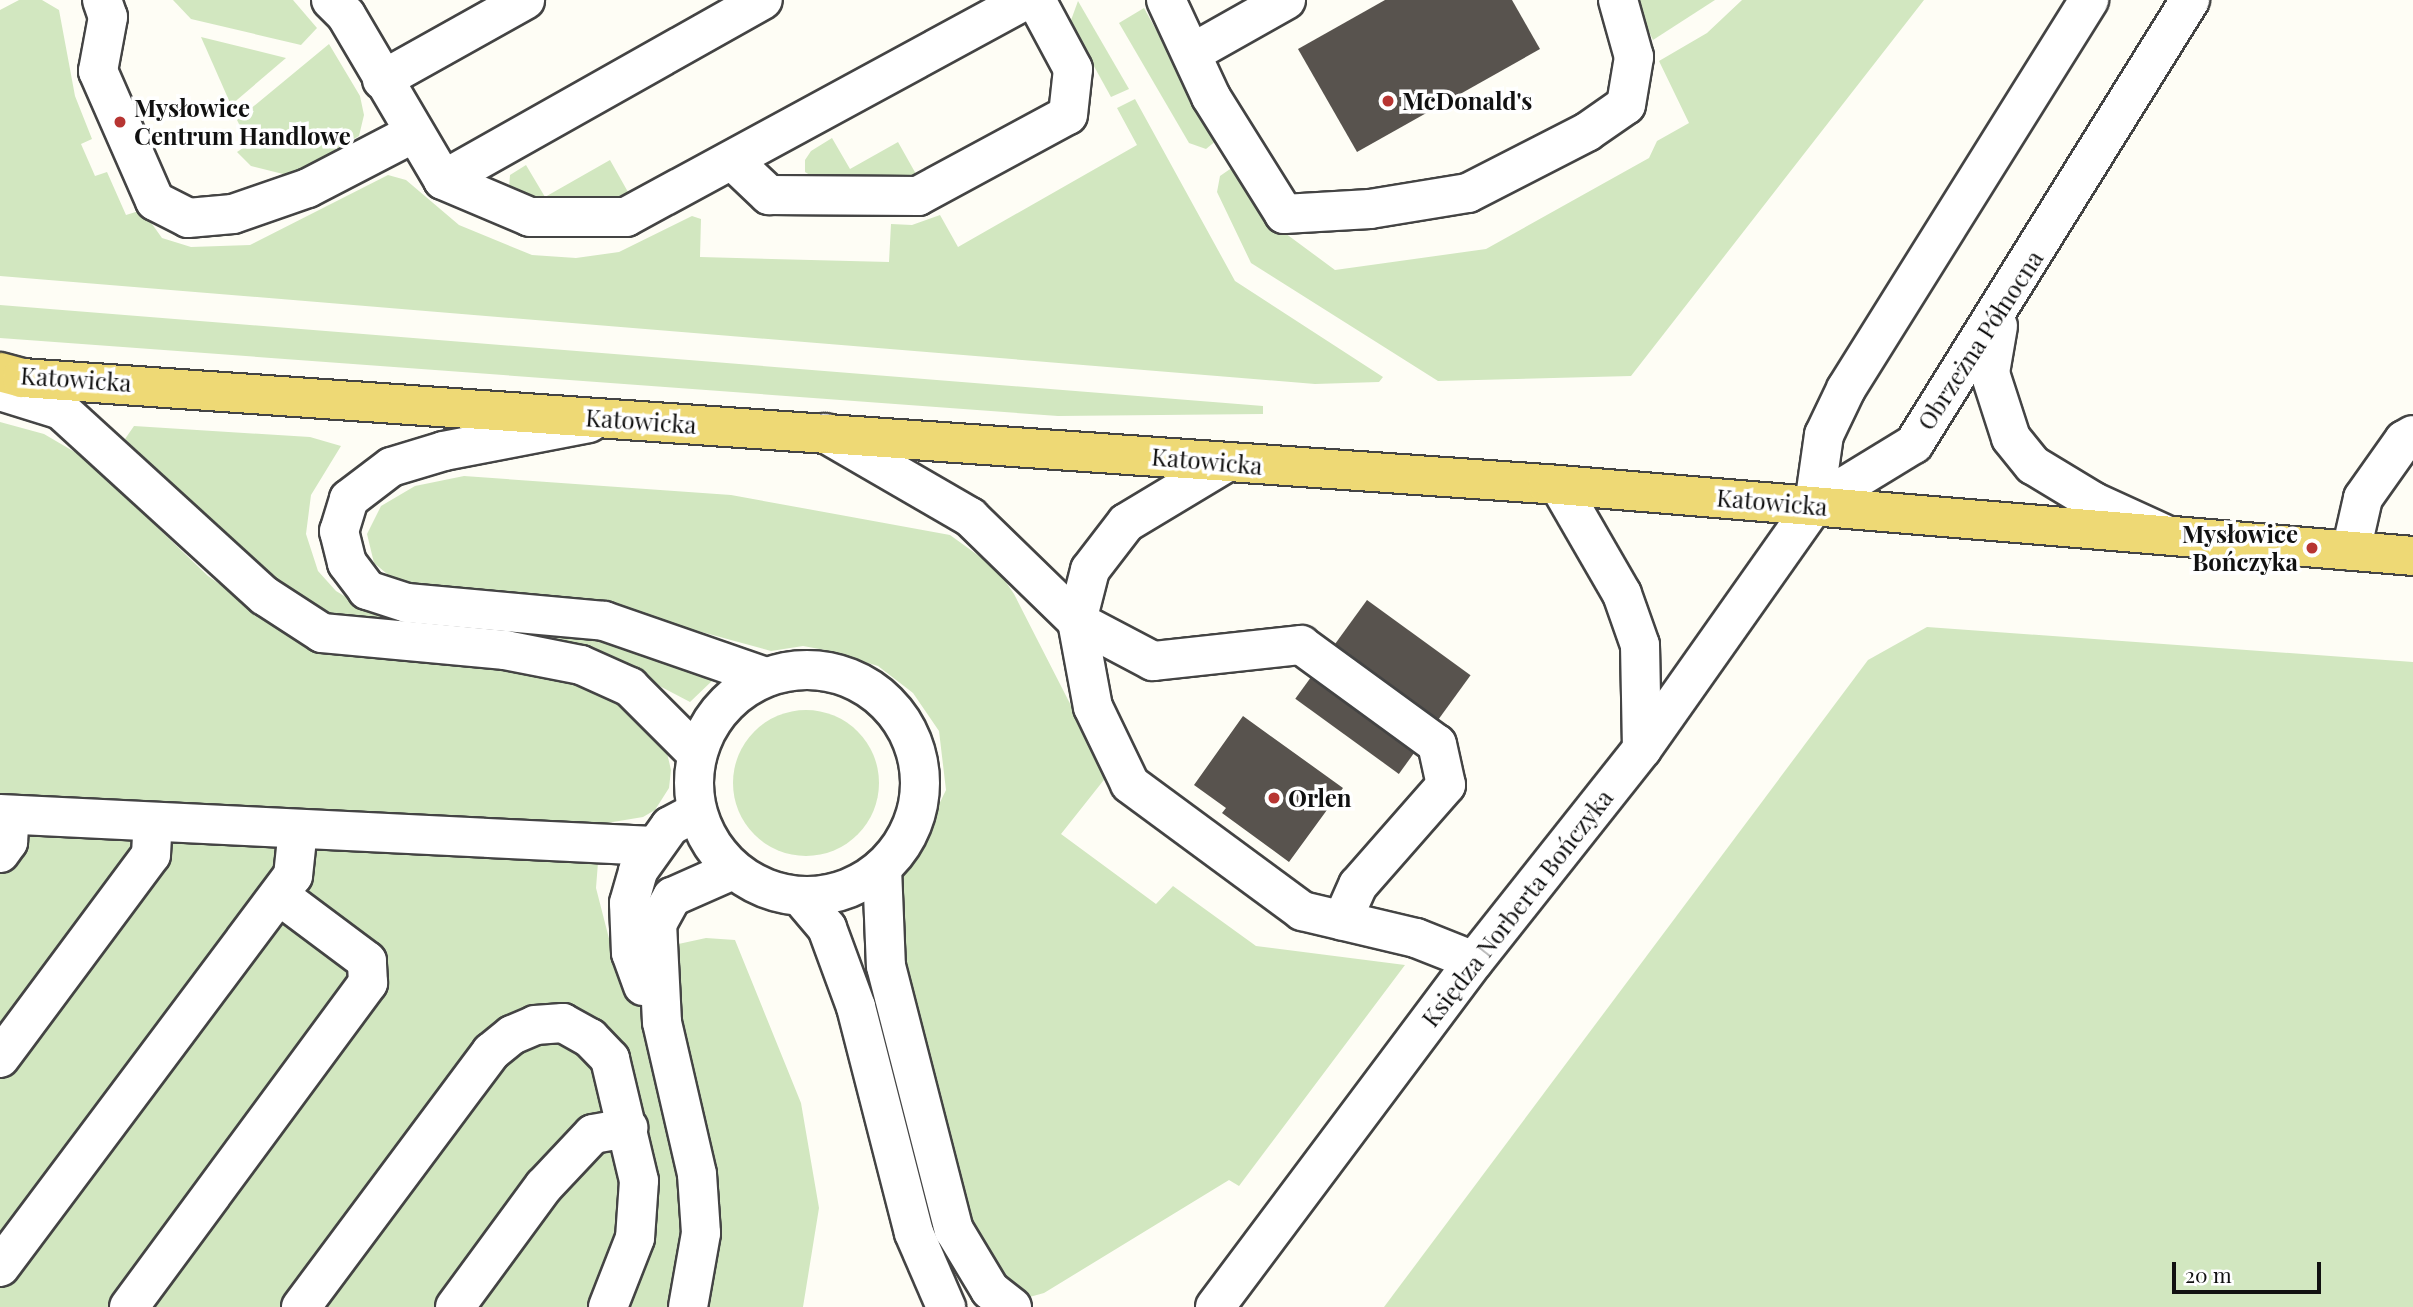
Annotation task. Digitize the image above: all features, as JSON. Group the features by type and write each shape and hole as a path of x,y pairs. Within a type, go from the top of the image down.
{"main road":[{"name":"Katowicka","path":"5,380 825,433 1224,464 1559,485 2413,556"}],"street":[{"path":"102,0 108,16 99,71 155,201 188,218 233,214 308,188 414,133"},
{"path":"331,0 346,15 443,180 530,217 626,216 733,161 1027,0"},
{"path":"382,80 525,0"},
{"path":"443,180 762,0"},
{"path":"733,161 769,195 918,197 1068,115 1073,69 1036,0"},
{"path":"1166,0 1211,97 1284,214 1370,209 1468,192 1587,132 1626,105 1634,57 1618,0"},
{"path":"1192,53 1286,0"},
{"path":"1814,505 1824,435 1846,389 2089,0"},
{"name":"Obrzeżna Północna","path":"1814,505 1913,444 2001,310 2190,0"},
{"path":"2001,310 1990,373 2011,438 2043,471 2094,502 2171,537"},
{"path":"5,380 61,410 265,596 322,633 505,650 581,665 630,687 697,754"},
{"path":"612,419 444,452 391,467 349,499 339,531 347,563 367,590 407,603 604,621 766,677"},
{"path":"825,433 970,517 1077,621 1153,661 1301,645 1437,744 1446,785 1358,885 1342,920"},
{"path":"2351,551 2363,498 2404,440 2413,435"},
{"path":"1224,464 1126,523 1090,570 1077,621 1093,707 1130,784 1302,911 1416,938 1474,961"},
{"path":"1559,485 1622,594 1640,645 1642,749"},
{"name":"Księdza Norberta Bończyka","path":"1214,1307 1474,961 1642,749 1814,505"},
{"path":"805,670 844,676 878,695 904,724 919,761 919,800 907,837 883,868 844,891 800,896 765,889 733,870 710,844 696,811 693,783 697,754 711,722 736,695 766,677 805,670"},
{"path":"662,1022 631,953 629,903 638,872 653,845 670,826 696,811"},
{"path":"0,853 8,842 5,815 653,845"},
{"path":"0,1058 151,855 153,822"},
{"path":"0,1267 293,876 298,829"},
{"path":"883,868 886,966 954,1230 990,1290 1012,1307"},
{"path":"688,1307 701,1233 697,1174 662,1022 657,924 672,897 733,870"},
{"path":"130,1307 368,983 367,961 280,895"},
{"path":"800,896 827,928 856,1007 914,1233 946,1307"},
{"path":"301,1307 491,1052 512,1035 535,1025 564,1023 590,1038 610,1059 639,1181 635,1238 608,1307"},
{"path":"455,1307 544,1186 593,1135 628,1128"}],"green space":[{"path":"19,0 42,0 59,10 75,96 92,139 81,144 95,176 107,172 126,215 142,210 162,238 191,247 250,245 388,175 406,180 459,225 532,255 576,258 619,252 692,216 701,219 700,257 889,262 891,224 912,225 940,215 958,247 1137,145 1117,108 1135,99 1235,281 1383,377 1379,382 1315,384 0,276 0,10"},
{"path":"173,0 293,0 317,28 301,45 191,19"},
{"path":"1634,0 1715,0 1653,40"},
{"path":"1742,0 1924,0 1631,376 1438,381 1251,263 1217,192 1220,176 1233,167 1266,219 1335,270 1486,249 1649,158 1657,141 1689,123 1659,61 1707,33"},
{"path":"1078,1 1129,89 1111,97 1070,23"},
{"path":"1144,8 1217,140 1206,149 1189,143 1119,23"},
{"path":"201,37 286,58 231,105"},
{"path":"329,44 360,96 364,115 359,136 291,176 251,166 237,152 249,144 237,120"},
{"path":"832,138 850,169 898,142 916,174 907,180 813,177 805,172 805,160 811,151"},
{"path":"610,160 628,192 613,199 534,201 509,188 510,175 526,165 545,197"},
{"path":"0,305 1263,406 1263,414 1058,416 0,338"},
{"path":"0,422 44,434 85,458 208,576 291,635 483,663 580,684 628,705 664,740 671,770 669,788 655,810 643,817 601,824 596,888 614,958 706,938 735,940 801,1103 819,1208 803,1307 0,1307"},
{"path":"134,426 310,437 341,446 311,495 306,534 318,571 336,591 369,611 569,628 714,679 690,702 631,671 324,615 265,574 125,439"},
{"path":"464,476 731,495 950,535 997,569 1014,594 1107,776 1061,834 1156,904 1173,886 1256,946 1405,965 1239,1186 1229,1180 1044,1293 1026,1298 999,1275 963,1221 891,945 900,884 946,790 939,731 913,693 878,666 825,650 803,646 771,651 584,600 398,583 374,563 367,534 381,506 415,486"},
{"path":"1927,627 2413,662 2413,1307 1384,1307 1868,660"},
{"path":"806,710 834,715 858,731 874,755 879,783 874,811 858,835 834,851 806,856 778,851 754,835 738,811 733,783 738,755 754,731 778,715"}],"building":[{"name":"McDonald's","path":"1385,0 1512,0 1540,49 1357,152 1298,49"},
{"path":"1367,600 1471,675 1399,774 1295,699"},
{"name":"Orlen","path":"1243,716 1343,788 1289,862 1222,813 1226,808 1194,785"}],"place":[{"name":"McDonald's","path":"1388,101"},
{"name":"Mysłowice Centrum Handlowe","path":"120,122"},
{"name":"Mysłowice Bończyka","path":"2312,548"},
{"name":"Orlen","path":"1274,798"}]}
